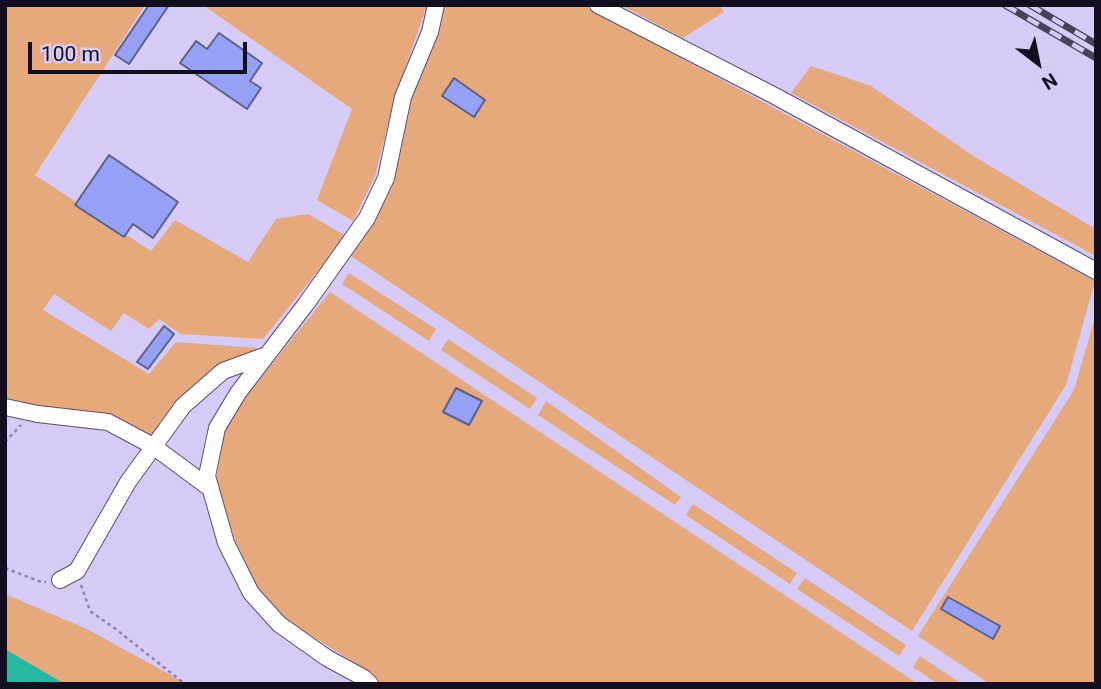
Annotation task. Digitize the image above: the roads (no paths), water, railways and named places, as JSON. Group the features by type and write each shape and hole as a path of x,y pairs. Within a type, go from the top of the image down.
{"street":[{"path":"370,684 279,624 251,593 226,543 207,476 217,428 238,393 306,304 372,208 386,178 403,97 430,32 436,5"},
{"path":"598,5 775,96 1096,271"},
{"path":"60,580 76,571 128,482 183,406 223,371 264,356"},
{"path":"5,407 108,422 153,446 211,489"}],"railway":[{"path":"1005,5 1096,58"},
{"path":"1030,5 1096,44"}]}
